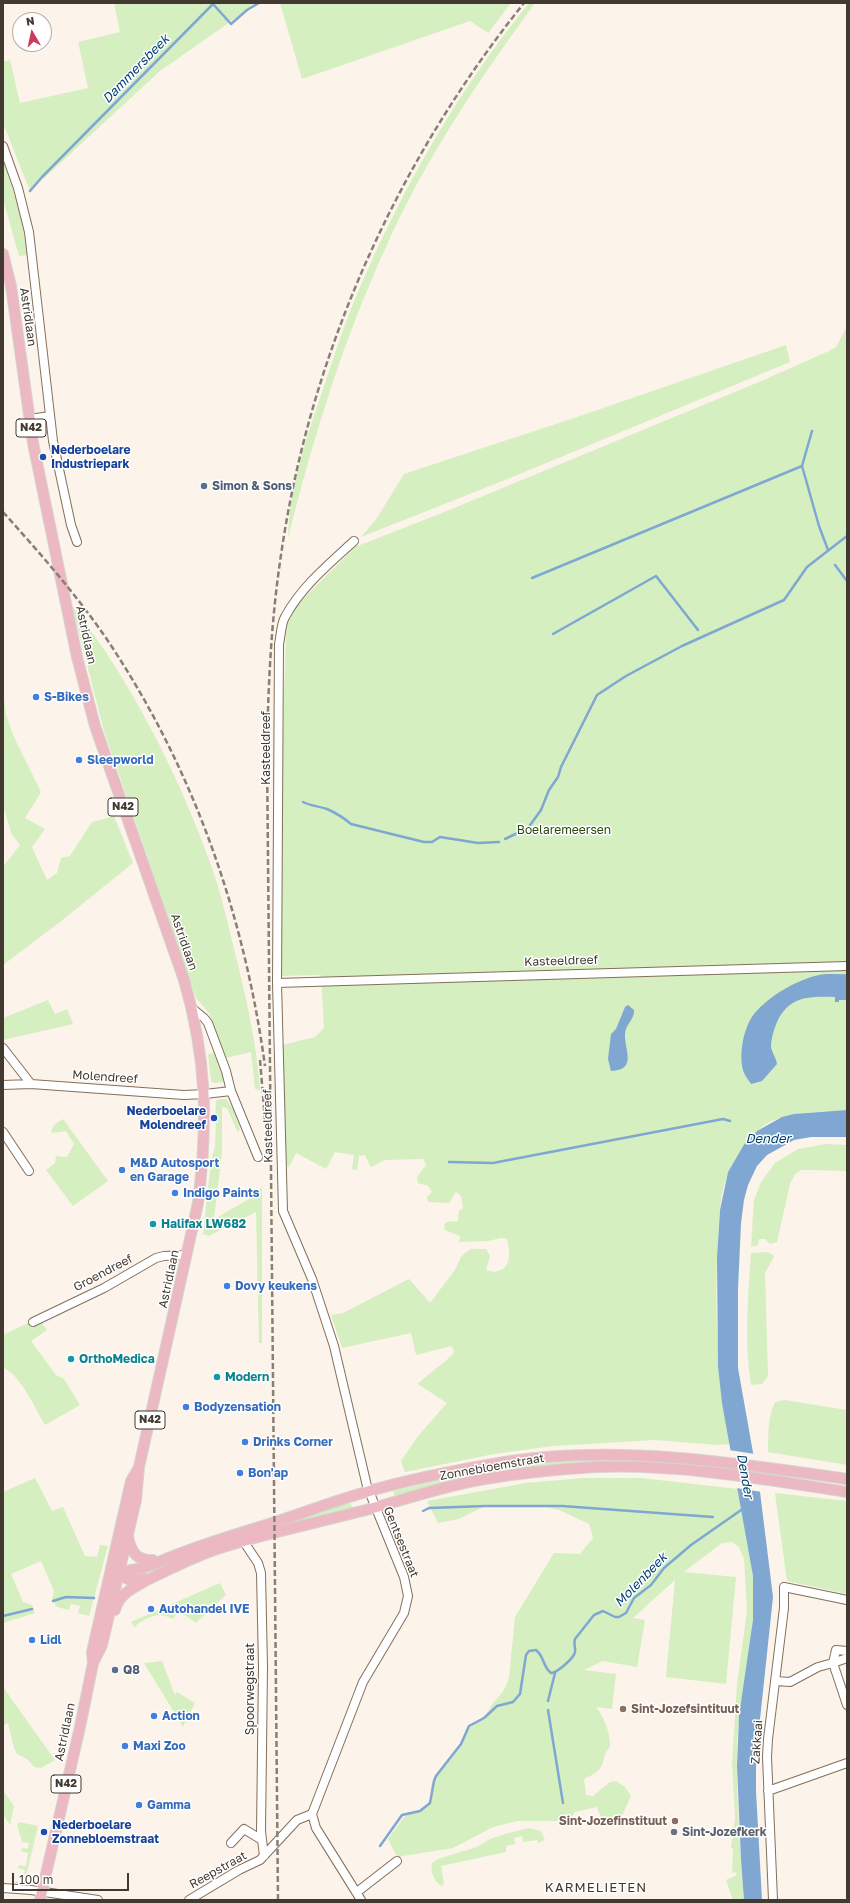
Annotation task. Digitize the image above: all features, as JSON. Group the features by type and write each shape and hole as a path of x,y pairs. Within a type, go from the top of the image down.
{"main road":[{"name":"Astridlaan","path":"3,254 10,286 30,419 75,650 95,726 180,966 193,1009 201,1053 205,1094 203,1161 198,1203 139,1467 136,1500 128,1537 118,1573 92,1652 93,1663"},
{"name":"Zonnebloemstraat","path":"118,1573 153,1564 368,1491 461,1470 519,1460 613,1456 702,1460 847,1478"},
{"name":"Astridlaan","path":"41,1896 93,1663 102,1645 118,1573 115,1556 131,1481 139,1467"},
{"name":"Zonnebloemstraat","path":"154,1576 217,1549 374,1508 457,1484 538,1471 598,1467 702,1471 787,1482 847,1492"},
{"path":"128,1537 131,1548 138,1558 159,1561"},
{"path":"118,1573 124,1578 132,1581 154,1576"},
{"path":"102,1645 107,1639 116,1604 125,1593 154,1576"}],"street":[{"name":"Astridlaan","path":"3,146 18,188 29,232 52,441 71,526 77,542"},
{"path":"30,419 50,416"},
{"name":"Kasteeldreef","path":"281,1196 277,983 279,644 284,618 298,596 354,541"},
{"name":"Kasteeldreef","path":"277,983 847,966"},
{"path":"193,1009 208,1023 226,1071 231,1091 258,1157"},
{"path":"3,1048 31,1084"},
{"name":"Molendreef","path":"3,1085 31,1084 184,1095 205,1094"},
{"path":"205,1094 231,1091"},
{"path":"3,1132 30,1171"},
{"name":"Gentsestraat","path":"281,1196 283,1211 312,1279 334,1346 368,1491 404,1577 407,1589 407,1604 404,1613 363,1682 312,1814"},
{"name":"Groendreef","path":"33,1322 104,1288 156,1258 164,1256 187,1255"},
{"name":"Spoorwegstraat","path":"244,1542 255,1558 261,1573 262,1840 264,1856"},
{"name":"Zakkaai","path":"773,1900 768,1791 768,1739 784,1608 784,1587 847,1600"},
{"path":"847,1651 835,1650 833,1663 847,1704"},
{"path":"776,1681 790,1682 812,1670 847,1658"},
{"path":"768,1791 847,1763"},
{"path":"312,1814 316,1828 359,1896 397,1861"},
{"name":"Reepstraat","path":"188,1900 239,1870 260,1860 297,1820 312,1814"},
{"path":"231,1843 244,1829 262,1840"},
{"path":"3,1888 41,1896 98,1900"}],"green space":[{"path":"114,3 257,3 160,71 30,191 3,123 3,62 10,60 20,103 88,88 78,42 120,32"},
{"path":"280,3 511,3 488,33 470,21 302,79"},
{"path":"529,3 535,3 494,61 436,151 401,214 370,282 330,390 288,538 292,499 300,461 344,326 375,254 413,178 455,106 503,36"},
{"path":"3,162 20,210 28,255 19,256 3,199"},
{"name":"Boelaremeersen","path":"847,326 847,1110 812,1112 788,1116 776,1119 766,1124 757,1131 736,1158 725,1181 719,1214 716,1291 719,1368 730,1444 717,1445 655,1440 553,1446 494,1454 405,1472 401,1461 418,1436 447,1403 418,1384 449,1358 453,1354 454,1350 451,1346 416,1355 411,1333 342,1348 331,1315 343,1313 409,1279 430,1303 455,1270 461,1257 465,1253 471,1249 486,1249 490,1256 486,1270 495,1272 503,1269 507,1265 509,1250 507,1239 501,1238 488,1241 459,1242 460,1236 445,1230 444,1226 446,1222 458,1221 459,1211 463,1208 461,1196 456,1192 449,1203 428,1202 427,1197 432,1192 428,1186 418,1183 417,1177 426,1165 423,1159 385,1160 371,1167 365,1155 359,1156 357,1170 352,1169 354,1155 335,1152 326,1169 296,1153 289,1167 284,1165 282,1045 315,1037 324,1028 321,975 282,976 281,804 286,632 290,615 300,602 355,547 442,513 759,382 829,351 836,347"},
{"path":"786,345 790,362 510,478 361,537 377,518 404,474 583,415"},
{"path":"72,606 93,633 132,695 167,761 197,828 218,886 238,965 252,1027 260,1090 255,1089 251,1052 226,1058 209,1013 196,998 104,731"},
{"path":"3,691 6,715 13,735 41,792 25,818 45,829 32,847 47,880 57,873 61,858 70,856 92,822 114,816 133,863 60,922 3,965 3,867 20,845 11,833 5,811 3,813"},
{"path":"48,1000 55,1014 67,1009 73,1024 3,1040 3,1018"},
{"path":"214,1053 224,1079 223,1082 214,1083 211,1081 208,1054"},
{"path":"219,1099 226,1099 233,1109 240,1129 238,1133 227,1108 222,1107 222,1152 214,1219 258,1194 262,1185 262,1343 259,1343 256,1212 209,1236 203,1234 211,1161 215,1147 216,1123 218,1123 218,1118 215,1118 216,1101"},
{"path":"63,1119 108,1181 73,1206 46,1170 55,1163 56,1156 67,1157 74,1144 66,1131 52,1133 51,1131 55,1124"},
{"path":"826,1144 847,1145 847,1171 801,1170 795,1174 790,1184 777,1242 770,1244 765,1239 759,1239 758,1245 751,1247 754,1200 761,1182 775,1163 798,1149"},
{"path":"766,1252 772,1254 774,1257 765,1273 768,1376 762,1384 751,1385 747,1336 751,1253"},
{"path":"38,1318 47,1330 31,1341 56,1375 64,1379 80,1405 45,1425 22,1385 3,1367 3,1335"},
{"path":"784,1400 847,1410 847,1465 768,1452 771,1414 775,1402"},
{"path":"619,1460 695,1464 695,1467 473,1477 449,1481 396,1500 393,1491 449,1478 467,1471 523,1463"},
{"path":"35,1478 52,1511 63,1507 85,1556 97,1557 100,1545 108,1546 89,1616 78,1613 80,1606 71,1604 69,1610 57,1607 52,1599 54,1591 41,1561 11,1574 23,1602 32,1605 35,1613 3,1623 3,1492"},
{"path":"583,1478 641,1478 738,1489 749,1547 754,1590 751,1640 740,1708 737,1743 738,1802 744,1900 733,1900 726,1880 737,1875 735,1872 732,1873 733,1848 731,1848 735,1818 732,1763 737,1685 747,1611 744,1559 739,1547 732,1542 722,1543 684,1572 736,1577 726,1684 666,1677 675,1580 633,1618 645,1620 637,1667 603,1661 584,1670 616,1674 612,1709 596,1707 606,1726 610,1747 599,1770 584,1779 586,1795 593,1796 610,1782 616,1781 625,1787 631,1796 621,1818 601,1818 597,1807 575,1812 569,1821 517,1821 493,1827 453,1848 397,1857 388,1839 404,1817 408,1814 422,1810 432,1800 431,1786 440,1771 452,1758 468,1729 486,1715 491,1706 504,1690 509,1678 515,1617 554,1553 580,1554 593,1538 589,1524 559,1510 547,1507 483,1507 459,1519 438,1523 427,1501 526,1483"},
{"path":"775,1493 847,1501 847,1594 787,1581"},
{"path":"350,1500 352,1508 238,1537"},
{"path":"220,1583 226,1595 196,1623 179,1611 173,1619 162,1615 157,1615 143,1620 134,1627 131,1622"},
{"path":"162,1661 175,1695 177,1692 195,1703 183,1727 144,1663"},
{"path":"3,1687 55,1760 41,1768 34,1767 27,1759 17,1754 14,1748 8,1723 3,1726"},
{"path":"3,1790 14,1806 10,1825 3,1814"},
{"path":"19,1822 38,1826 24,1885 15,1884 16,1881 23,1882 25,1870 18,1868 19,1865 26,1866 28,1853 21,1851 22,1848 28,1849 29,1843 22,1842 17,1825"},
{"path":"529,1828 541,1831 545,1840 538,1843 537,1840 523,1842 522,1836 514,1838 515,1844 506,1846 506,1852 441,1866 444,1884 442,1886 433,1876 432,1863 438,1859 477,1847 490,1839"}],"water":[{"path":"822,974 847,974 847,1000 839,1000 839,1002 835,1002 835,997 808,998 794,1002 787,1007 777,1022 772,1037 771,1047 777,1064 762,1081 751,1084 744,1073 741,1059 744,1035 750,1020 760,1007 775,995 810,977"},
{"path":"628,1005 634,1010 634,1013 625,1031 628,1058 627,1063 619,1070 611,1071 608,1059 611,1034 616,1029 625,1007"},
{"name":"Dender","path":"847,1110 847,1137 811,1137 794,1140 767,1155 757,1166 748,1185 744,1200 741,1223 738,1289 738,1368 760,1492 773,1597 756,1757 756,1791 762,1900 744,1900 737,1766 739,1716 753,1620 753,1576 722,1403 718,1366 717,1257 720,1210 728,1172 745,1143 757,1131 782,1117 794,1114"}],"pier":[{"path":"729,1450 755,1454 762,1492 736,1488"}],"waterway":[{"name":"Dammersbeek","path":"30,191 42,177 213,4 231,24 247,10 259,3"},
{"path":"802,466 812,431"},
{"path":"532,578 802,466 819,526 828,550"},
{"path":"505,839 528,828 541,810 549,790 558,777 561,767 597,695 626,676 682,646 784,600 807,567 847,536"},
{"path":"835,565 847,581"},
{"path":"553,634 656,576 698,630"},
{"path":"303,802 327,809 351,824 424,842 432,842 440,837 478,843 499,842"},
{"path":"449,1162 493,1163 723,1119 730,1121"},
{"path":"423,1511 429,1508 562,1506 713,1517"},
{"name":"Molenbeek","path":"380,1846 402,1815 420,1811 430,1803 436,1776 461,1744 469,1726 484,1718 497,1706 513,1702 520,1694 526,1655 529,1651 536,1650 551,1673 557,1671 574,1655 575,1639 594,1615 603,1611 615,1617 619,1617 626,1613 634,1598 651,1585 664,1568 691,1545 744,1508"},
{"path":"53,1601 66,1597 94,1598"},
{"path":"3,1616 32,1609"},
{"path":"548,1701 555,1673"},
{"path":"548,1710 563,1803"}],"railway":[{"path":"278,1900 267,754 271,654 281,555 295,480 313,406 337,334 366,263 399,194 437,128 478,64 524,3"},
{"path":"3,512 56,573 94,621 137,687 165,738 189,790 210,843 228,897 244,953 256,1009 265,1066"},
{"path":"260,1060 265,1120"}],"place":[{"name":"Nederboelare Industriepark","path":"43,457"},
{"name":"Simon & Sons","path":"204,486"},
{"name":"S-Bikes","path":"36,697"},
{"name":"Sleepworld","path":"79,760"},
{"name":"Nederboelare Molendreef","path":"214,1118"},
{"name":"M&D Autosport en Garage","path":"122,1170"},
{"name":"Indigo Paints","path":"175,1193"},
{"name":"Halifax LW682","path":"153,1224"},
{"name":"Dovy keukens","path":"227,1286"},
{"name":"OrthoMedica","path":"71,1359"},
{"name":"Modern","path":"217,1377"},
{"name":"Bodyzensation","path":"186,1407"},
{"name":"Drinks Corner","path":"245,1442"},
{"name":"Bon'ap","path":"240,1473"},
{"name":"Autohandel IVE","path":"151,1609"},
{"name":"Lidl","path":"32,1640"},
{"name":"Q8","path":"115,1670"},
{"name":"Sint-Jozefsintituut","path":"623,1709"},
{"name":"Action","path":"154,1716"},
{"name":"Maxi Zoo","path":"125,1746"},
{"name":"Gamma","path":"139,1805"},
{"name":"Sint-Jozefinstituut","path":"675,1821"},
{"name":"Nederboelare Zonnebloemstraat","path":"44,1832"},
{"name":"Sint-Jozefkerk","path":"674,1832"}],"district":[{"name":"KARMELIETEN","path":"596,1888"}]}
